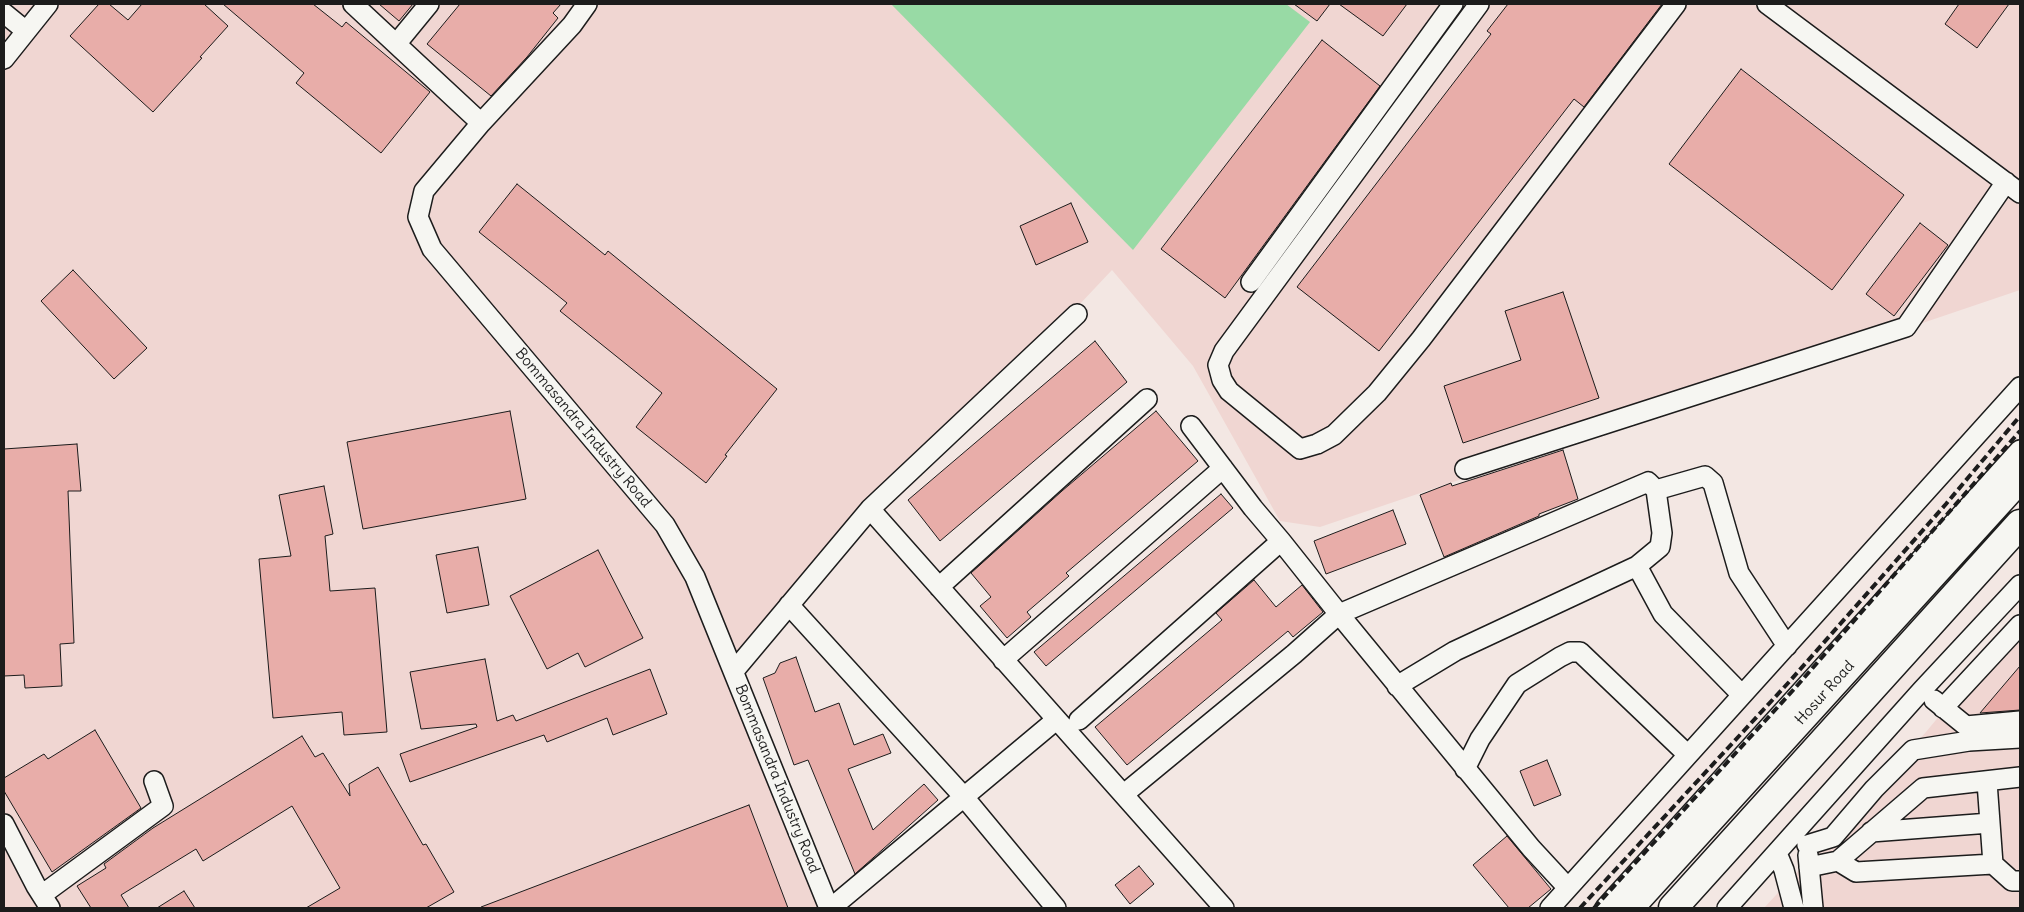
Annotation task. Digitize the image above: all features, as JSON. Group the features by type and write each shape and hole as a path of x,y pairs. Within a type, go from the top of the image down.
{"highway":[{"name":"Hosur Road","path":"1629,908 2020,478"},
{"name":"Hosur Road","path":"1673,908 2020,524"}],"street":[{"path":"4,59 48,4"},
{"path":"353,4 481,123"},
{"path":"397,43 429,4"},
{"name":"Bommasandra Industry Road","path":"587,4 572,25 481,123 424,192 418,217 432,249 665,525 695,577 830,908"},
{"path":"1251,282 1453,4"},
{"path":"1479,4 1224,351 1218,365 1222,380 1229,391 1300,449 1317,444 1334,435 1377,393 1421,339 1676,4"},
{"path":"1465,469 1906,328 2013,188 1767,4"},
{"path":"4,13 26,31"},
{"path":"734,671 870,509 1077,314"},
{"path":"1550,908 2020,387"},
{"path":"939,587 1146,399"},
{"path":"1191,426 1397,686 1531,848 1568,888"},
{"path":"1605,908 2020,450"},
{"path":"1003,660 1223,468"},
{"path":"1656,490 1705,476 1713,483 1739,573 1787,646"},
{"path":"1124,794 1340,614 1648,482 1656,490 1662,533 1660,547 1637,566 1455,651 1397,686"},
{"path":"870,509 1224,908"},
{"path":"1079,720 1281,541"},
{"path":"1637,566 1663,614 1742,695"},
{"path":"1727,908 1922,690 2020,585"},
{"path":"789,605 964,797 1056,908"},
{"path":"1943,708 2020,625"},
{"path":"1465,769 1480,739 1517,684 1570,652 1580,652 1688,755"},
{"path":"1922,690 1966,726 2020,721"},
{"path":"830,908 1056,720"},
{"path":"1807,844 1833,838 1874,789 1914,750 1969,740 2020,738"},
{"path":"1809,866 1838,861 1923,788 2020,777"},
{"path":"4,824 36,886 46,901 164,806 154,781"},
{"path":"1987,782 1992,864"},
{"path":"1805,820 1813,908"},
{"path":"1871,832 1990,823"},
{"path":"1777,853 1784,870 1794,908"},
{"path":"1838,861 1856,872 1992,864 2012,881 2020,881"}],"shaded area":[{"path":"4,4 2020,4 2020,290 1320,527 1280,521 1193,366 1112,270 725,680 817,898 823,908 4,908"},
{"path":"2020,618 2020,908 1764,908 1926,732"}],"green space":[{"path":"891,4 1286,4 1310,22 1133,250"}],"building":[{"path":"99,4 109,4 128,20 142,4 204,4 228,26 153,112 70,36"},
{"path":"223,4 313,4 342,27 346,22 430,92 381,153 296,83 304,73"},
{"path":"379,4 413,4 399,21"},
{"path":"460,4 561,4 553,13 558,18 527,57 491,96 427,44"},
{"path":"1294,4 1330,4 1317,21"},
{"path":"1339,4 1407,4 1383,36"},
{"path":"1508,4 1662,4 1584,107 1574,99 1379,351 1297,287 1491,34 1487,31"},
{"path":"1959,4 2009,4 1977,48 1945,24"},
{"path":"1322,40 1380,86 1225,298 1161,249"},
{"path":"1741,69 1904,195 1832,290 1669,164"},
{"path":"517,184 605,255 608,251 777,389 725,455 727,456 706,483 636,427 662,393 560,311 567,303 479,232"},
{"path":"1071,203 1088,242 1036,265 1020,226"},
{"path":"1920,223 1948,245 1894,316 1866,294"},
{"path":"73,270 147,348 114,379 41,301"},
{"path":"1563,292 1599,398 1463,443 1444,386 1521,360 1505,311"},
{"path":"1095,341 1127,382 940,541 908,500"},
{"path":"510,411 526,499 363,529 347,442"},
{"path":"1156,411 1198,461 1066,573 1069,576 1027,612 1031,617 1007,638 980,606 991,597 971,573 1062,491"},
{"path":"77,444 81,491 68,491 74,643 60,644 62,686 25,688 24,675 4,676 4,449"},
{"path":"1563,450 1578,499 1539,514 1539,516 1444,557 1420,495 1451,483 1452,486"},
{"path":"324,486 333,534 325,536 330,591 375,588 387,732 344,735 342,712 273,718 259,559 291,556 279,495"},
{"path":"1221,494 1233,508 1046,666 1034,652"},
{"path":"1393,510 1406,544 1326,574 1314,541"},
{"path":"478,547 489,605 447,613 436,555"},
{"path":"598,550 643,638 585,667 578,653 547,669 510,596"},
{"path":"1254,580 1276,607 1302,585 1323,612 1293,637 1288,631 1127,765 1095,727 1222,620 1216,613"},
{"path":"796,657 815,712 839,703 854,745 883,734 891,753 848,769 873,830 924,784 938,800 855,874 808,760 794,765 763,678 775,673 780,663"},
{"path":"485,659 497,721 513,715 516,721 650,669 667,714 613,735 607,718 547,742 544,735 410,782 400,754 477,727 476,724 421,729 410,672"},
{"path":"2020,666 2020,710 1980,713"},
{"path":"95,730 141,808 52,872 4,791 4,778 44,754 48,759"},
{"path":"302,736 315,757 323,753 350,796 349,784 378,767 423,845 426,844 454,892 426,908 306,908 340,888 292,806 203,861 196,849 121,895 129,908 91,908 77,886 106,868 104,864 153,828"},
{"path":"1547,760 1561,795 1534,806 1520,771"},
{"path":"749,805 788,908 481,907"},
{"path":"1507,836 1551,889 1528,908 1509,908 1473,865"},
{"path":"1139,866 1154,884 1130,904 1115,885"},
{"path":"184,891 195,908 157,908"}],"railway":[{"path":"1580,908 1789,682 1946,504 2020,416"},
{"path":"1594,908 1796,687 2020,431"}]}
